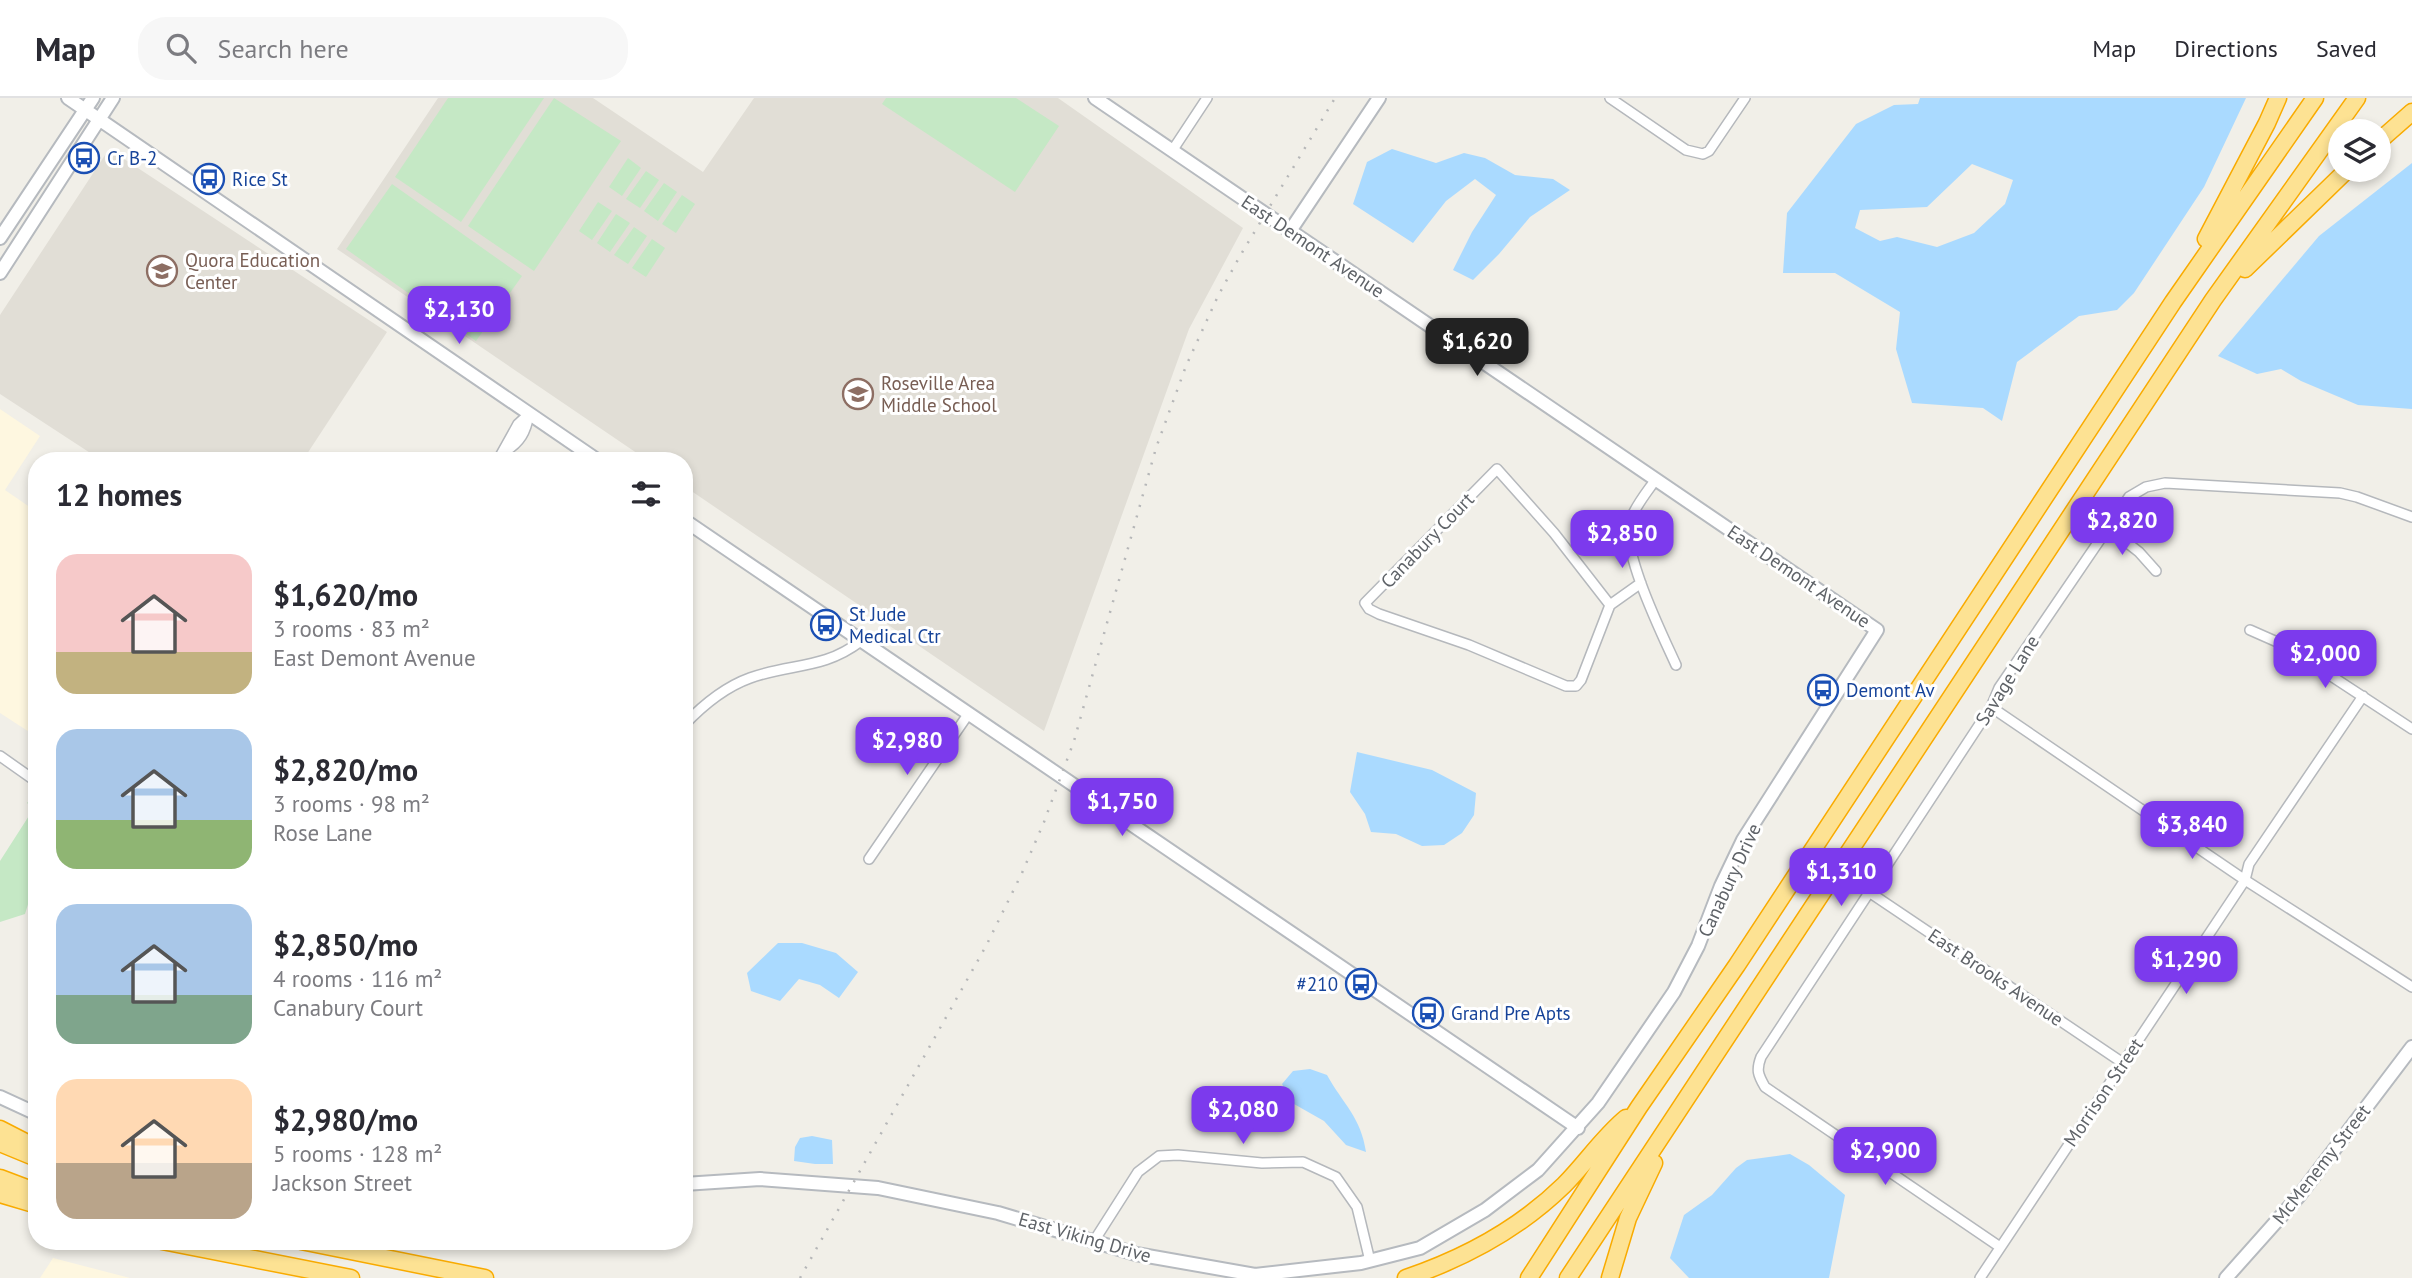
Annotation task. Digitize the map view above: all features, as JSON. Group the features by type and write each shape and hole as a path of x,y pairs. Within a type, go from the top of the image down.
{"highway":[{"path":"2173,302 2278,98"},
{"path":"1529,1278 1639,1107 1737,965 2173,302 2315,98"},
{"path":"1568,1278 2213,300 2357,98"},
{"path":"2391,131 2412,112"},
{"path":"2213,300 2335,182"},
{"path":"1610,1278 1628,1218 1685,1101"},
{"path":"1406,1278 1452,1262 1527,1217 1566,1184 1607,1134 1639,1107"},
{"path":"0,1129 28,1144"},
{"path":"0,1143 28,1154"},
{"path":"0,1178 28,1189"},
{"path":"0,1194 28,1202"},
{"path":"210,1250 351,1278"},
{"path":"222,1250 259,1259"},
{"path":"346,1250 485,1278"}],"street":[{"path":"68,98 89,104 100,118 585,452"},
{"path":"0,273 113,98"},
{"name":"East Demont Avenue","path":"1095,98 1877,629"},
{"path":"1172,151 1207,98"},
{"path":"1290,231 1379,98"},
{"path":"1610,98 1686,150 1703,154 1709,150 1745,98"},
{"path":"20,242 1,233 89,104"},
{"path":"503,452 513,432 529,414"},
{"name":"Canabury Court","path":"1497,469 1554,533 1610,606 1581,680 1576,686 1566,686 1469,645 1379,614 1369,609 1365,603 1497,469"},
{"path":"1656,479 1629,523 1629,541 1641,583 1675,665"},
{"name":"Savage Lane","path":"2000,1247 1765,1087 1758,1075 1761,1057 1991,707 1999,688 2129,496 2147,487 2165,483 2340,494 2357,496 2412,517"},
{"path":"693,526 1578,1128"},
{"path":"2107,527 2139,552 2156,571"},
{"path":"1610,606 1641,583"},
{"name":"Canabury Drive","path":"1578,1128 1674,992 1698,946 1743,840 1877,629"},
{"path":"2250,630 2284,645 2412,729"},
{"path":"693,717 719,695 743,681 829,660 845,653 861,641"},
{"name":"Morrison Street","path":"1980,1278 2245,880 2249,863 2363,696"},
{"path":"1991,707 2245,880 2412,987"},
{"path":"869,859 968,713"},
{"path":"0,756 28,776"},
{"name":"East Brooks Avenue","path":"1869,892 2123,1063"},
{"name":"McMenemy Street","path":"2226,1278 2299,1196 2412,1047"},
{"path":"0,1097 28,1110"},
{"name":"East Viking Drive","path":"693,1183 761,1179 878,1188 998,1213 1136,1254 1255,1275 1370,1261 1420,1248 1485,1210 1538,1170 1578,1128"},
{"path":"1094,1241 1138,1172 1159,1156 1178,1155 1262,1163 1303,1162 1336,1177 1357,1207 1370,1261"}],"shaded area":[{"name":"Roseville Area Middle School","path":"438,98 593,98 703,172 754,98 1058,98 1243,228 1189,329 1044,731 693,492 693,452 635,452 337,249"},
{"name":"Quora Education Center","path":"109,149 387,332 308,452 89,452 0,394 0,315"},
{"path":"0,409 40,436 5,490 28,506 28,731 0,713"},
{"path":"53,1258 130,1278 40,1278"}],"green space":[{"path":"448,98 544,98 461,222 395,177"},
{"path":"554,98 621,141 534,271 468,226"},
{"path":"886,98 1016,98 1059,126 1015,192 882,104"},
{"path":"628,158 641,168 622,196 609,187"},
{"path":"646,171 659,180 640,208 626,199"},
{"path":"664,183 677,192 658,221 644,211"},
{"path":"392,184 522,276 476,341 346,249"},
{"path":"682,195 695,204 676,233 662,224"},
{"path":"598,202 612,211 592,240 579,231"},
{"path":"616,214 630,223 610,252 597,243"},
{"path":"634,227 647,236 628,264 614,255"},
{"path":"652,239 665,248 646,277 632,268"},
{"path":"28,817 28,904 25,914 0,922 0,861"}],"water":[{"path":"1920,98 2246,98 2204,187 2134,293 2117,310 2079,316 2017,362 2002,421 1983,408 1912,403 1896,349 1900,312 1835,273 1783,273 1787,213 1856,124 1894,105 1918,104","holes":["1972,164 2013,180 2005,204 1974,233 1937,247 1897,237 1880,241 1855,228 1860,210 1927,207"]},
{"path":"1392,149 1436,163 1464,153 1485,158 1515,175 1553,179 1570,190 1530,217 1473,280 1453,270 1472,232 1496,195 1475,179 1446,201 1413,243 1353,204 1367,162"},
{"path":"2412,163 2412,409 2358,405 2301,381 2281,369 2257,374 2218,356 2319,236"},
{"path":"1357,752 1432,770 1476,793 1474,815 1462,833 1444,845 1422,846 1396,834 1371,832 1365,814 1350,792"},
{"path":"778,943 802,943 836,953 858,972 839,998 820,985 799,979 780,1001 751,991 747,973"},
{"path":"1310,1069 1327,1075 1356,1120 1366,1152 1346,1145 1324,1121 1294,1104 1282,1084 1293,1071"},
{"path":"812,1136 832,1140 833,1164 794,1161 795,1147 800,1138"},
{"path":"1790,1154 1809,1165 1845,1195 1829,1278 1689,1278 1670,1258 1684,1215 1712,1195 1736,1168 1747,1160"}],"railway":[{"path":"800,1278 986,946 1022,873 1074,741 1156,448 1186,366 1218,296 1240,256 1335,98"}],"place":[{"name":"Cr B-2","path":"84,158"},
{"name":"Rice St","path":"209,179"},
{"name":"Quora Education Center","path":"162,271"},
{"name":"Roseville Area Middle School","path":"858,394"},
{"name":"St Jude Medical Ctr","path":"826,625"},
{"name":"Demont Av","path":"1823,690"},
{"name":"#210","path":"1361,984"},
{"name":"Grand Pre Apts","path":"1428,1013"}]}
